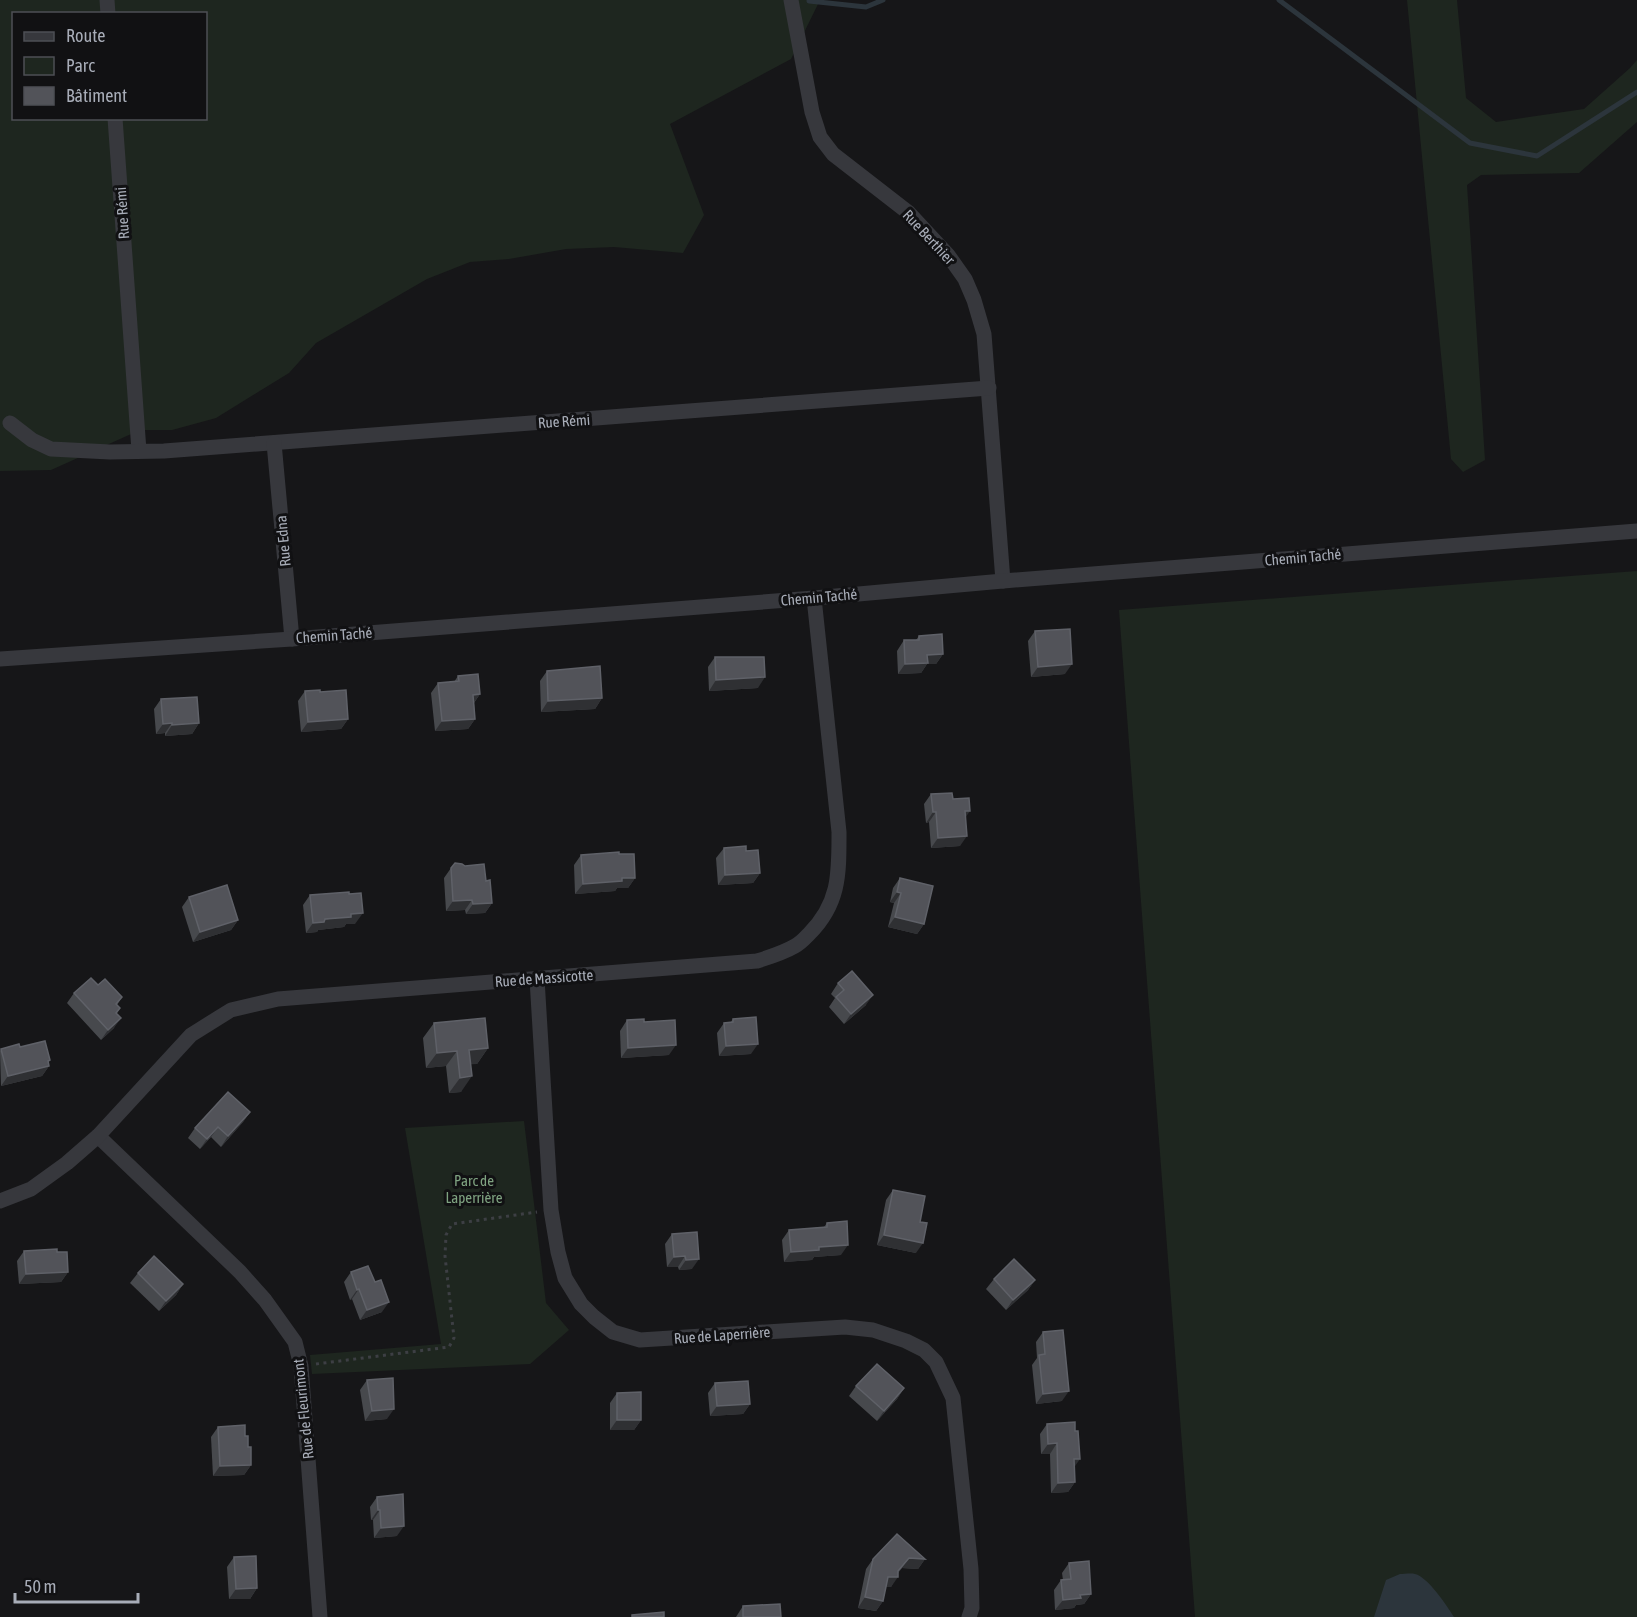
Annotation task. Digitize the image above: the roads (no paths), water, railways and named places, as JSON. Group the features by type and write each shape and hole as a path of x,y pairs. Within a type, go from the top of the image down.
{"street":[{"name":"Rue Berthier","path":"791,0 812,112 820,137 833,154 909,213 948,255 965,279 974,300 984,334 1003,581"},
{"name":"Rue Rémi","path":"115,120 139,451"},
{"name":"Rue Rémi","path":"10,423 32,440 51,449 139,451 273,443 989,388"},
{"name":"Rue Edna","path":"273,443 292,639"},
{"name":"Chemin Taché","path":"0,659 292,639 1637,531"},
{"name":"Rue de Massicotte","path":"0,1200 32,1189 66,1163 98,1136 191,1035 231,1010 278,999 757,961 798,945 821,922 834,897 839,865 839,832 814,598"},
{"name":"Rue de Laperrière","path":"537,979 551,1210 565,1278 581,1304 613,1332 640,1340 845,1327 873,1330 906,1341 924,1350 936,1362 953,1398 972,1569 972,1608 969,1617"},
{"name":"Rue de Fleurimont","path":"98,1136 240,1272 265,1300 295,1342 301,1366 320,1617"}],"waterway":[{"path":"809,1 866,7 883,0"},
{"path":"1279,0 1470,143 1537,156 1637,92"}],"park label":[{"name":"Parc de Laperrière","path":"474,1188"}]}
